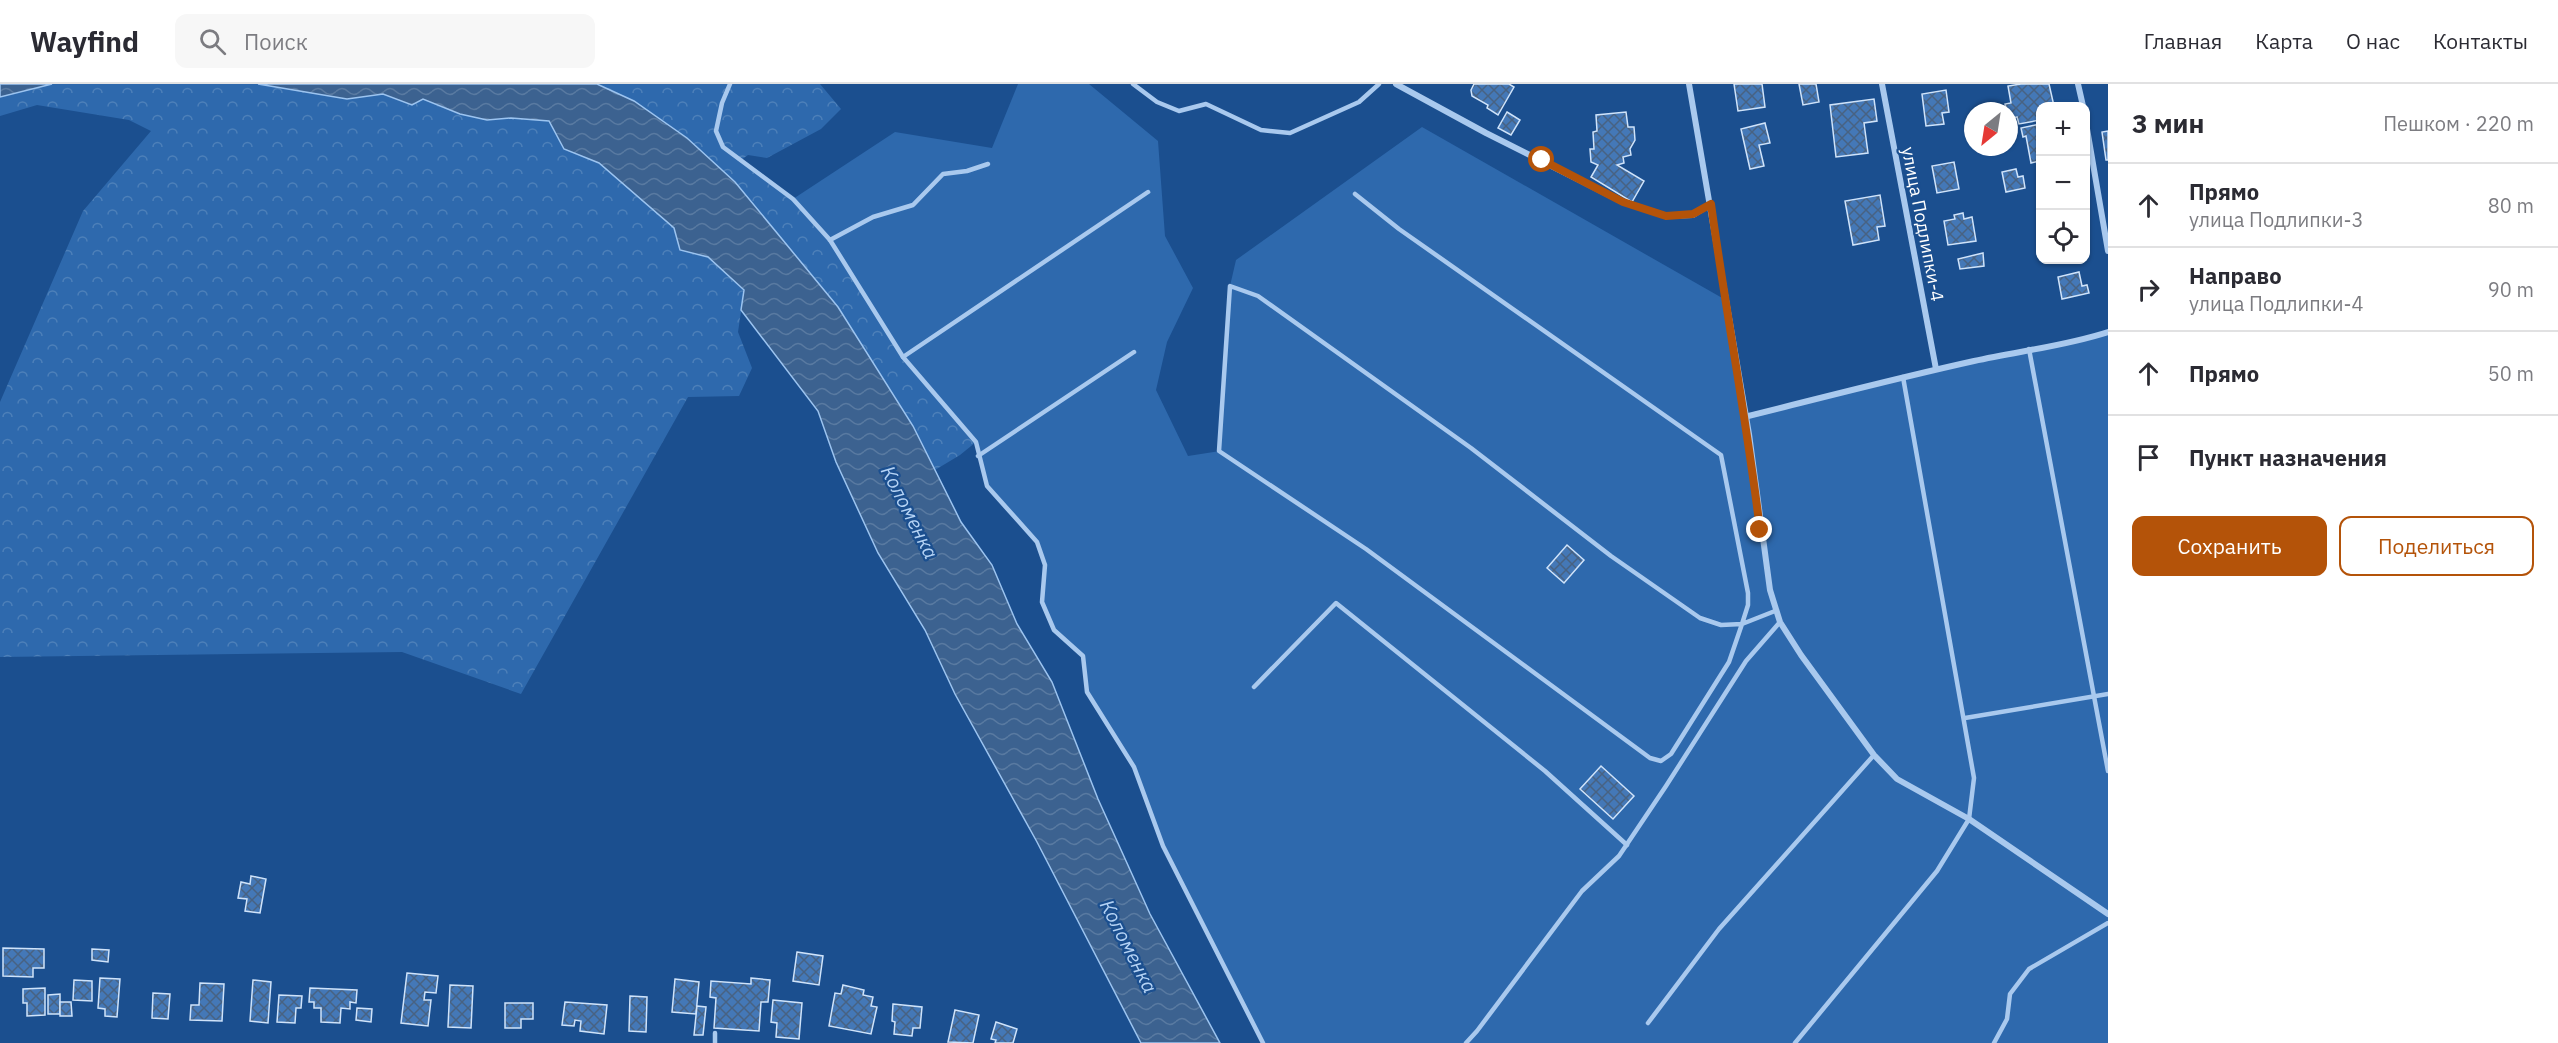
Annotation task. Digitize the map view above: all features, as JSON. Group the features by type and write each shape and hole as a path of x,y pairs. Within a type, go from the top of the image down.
{"street":[{"path":"1396,84 1486,133 1623,202 1666,216 1693,214 1711,204"},
{"path":"1689,84 1711,204 1744,417 1749,434 1760,530 1775,611 1780,622 1801,655 1874,755 1897,778 1969,819 2108,914"},
{"name":"улица Подлипки-4","path":"1882,84 1936,369"},
{"path":"2078,84 2081,102"},
{"path":"2090,151 2108,251"},
{"path":"1744,417 1936,369 2092,338 2108,332"},
{"path":"2092,338 2108,339"}],"lane":[{"path":"730,84 722,103 716,130 723,147 793,199 830,240 903,357 976,442 987,486 1037,542 1045,565 1042,602 1054,630 1083,656 1087,692 1134,767 1163,846 1263,1043"},
{"path":"1133,84 1157,102 1179,111 1206,104 1261,130 1290,133 1359,102 1379,84"},
{"path":"830,240 873,217 913,205 943,174 967,171 988,164"},
{"path":"903,357 1148,192"},
{"path":"1355,194 1399,229 1721,455 1748,593 1748,605 1742,624 1729,662 1671,754 1661,761 1650,758 1366,549 1220,451 1230,286 1258,296 1472,448 1611,556 1700,618 1721,625 1742,624 1775,611"},
{"path":"2029,349 2108,771"},
{"path":"978,456 1134,352"},
{"path":"1795,1043 1937,871 1969,819 1974,778 1903,377"},
{"path":"1254,687 1336,603 1545,771 1627,845"},
{"path":"1466,1043 1582,891 1619,856 1746,661 1780,622"},
{"path":"1965,718 2108,694"},
{"path":"1648,1023 1719,928 1874,755"},
{"path":"1994,1043 2007,1018 2010,994 2029,969 2108,923"},
{"path":"715,1033 715,1043"}],"green space":[{"path":"52,84 258,84 347,99 382,94 412,105 423,99 460,114 487,120 511,118 549,121 564,149 599,163 674,228 680,250 708,257 744,291 738,332 752,368 739,396 688,397 521,694 402,652 0,657 0,402 83,211 151,131 129,120 37,105 0,116 0,97"},
{"path":"597,84 820,84 841,109 821,129 767,158 748,155 741,160 793,199 830,240 976,442 935,470 913,426 838,307 735,182 634,101"},
{"path":"1018,84 1089,84 1158,141 1165,236 1193,288 1167,342 1156,390 1188,456 1220,451 1230,286 1236,260 1422,127 1724,299 1744,417 2108,332 2108,1043 1263,1043 1163,846 1134,767 1087,692 1083,656 1054,630 1042,602 1045,565 1037,542 987,486 976,442 903,357 830,240 793,199 895,132 992,148"}],"water":[{"path":"0,84 52,84 0,97"},
{"name":"Коломенка","path":"258,84 597,84 634,101 687,138 735,182 838,307 913,426 961,522 992,565 1017,624 1052,682 1098,799 1150,914 1220,1043 1141,1043 1037,842 955,694 925,630 878,553 836,462 818,411 741,310 744,290 708,257 680,250 674,228 599,163 564,149 549,121 511,118 487,120 460,114 423,99 412,105 383,94 347,99"}],"building":[{"path":"1474,84 1509,84 1514,87 1498,115 1487,108 1488,105 1472,96 1471,90"},
{"path":"1734,84 1762,84 1765,107 1738,111"},
{"path":"1799,84 1816,84 1819,102 1803,105"},
{"path":"2049,84 2053,102 2036,102 2036,121 2019,124 2018,102 2011,102 2008,86"},
{"path":"1946,90 1949,112 1942,113 1944,124 1926,126 1922,94"},
{"path":"1874,99 1877,121 1864,123 1868,153 1836,157 1830,105"},
{"path":"1507,112 1520,120 1511,135 1498,128"},
{"path":"1626,112 1628,127 1634,127 1635,140 1630,149 1631,155 1623,157 1624,163 1617,165 1644,181 1632,202 1591,177 1598,165 1591,162 1590,149 1594,149 1593,132 1597,131 1596,115"},
{"path":"1765,123 1770,143 1759,145 1764,166 1750,169 1741,129"},
{"path":"2036,125 2036,162 2031,163 2026,136 2023,137 2021,128"},
{"path":"2108,131 2108,160 2106,160 2102,132"},
{"path":"1954,162 1959,189 1937,193 1932,166"},
{"path":"2016,169 2018,177 2023,176 2025,188 2006,192 2002,172"},
{"path":"1880,195 1885,226 1877,227 1879,240 1853,245 1845,201"},
{"path":"1963,213 1964,219 1972,217 1976,241 1948,245 1944,221 1955,219 1954,215"},
{"path":"1983,253 1984,266 1960,269 1958,259"},
{"path":"2079,272 2082,286 2087,285 2089,293 2062,299 2058,277"},
{"path":"1567,545 1584,560 1564,583 1547,568"},
{"path":"1601,766 1634,796 1613,819 1580,789"},
{"path":"251,876 266,879 260,913 245,911 247,899 238,898 241,882 250,884"},
{"path":"3,948 44,949 44,968 33,968 33,977 3,976"},
{"path":"92,949 109,950 108,962 92,960"},
{"path":"797,952 823,956 819,985 793,981"},
{"path":"407,973 438,976 436,993 425,992 424,1000 431,1000 428,1026 401,1023"},
{"path":"100,978 120,979 117,1017 105,1016 105,1009 98,1008"},
{"path":"751,978 770,980 768,1002 761,1002 759,1031 714,1028 716,998 710,997 711,981 751,984"},
{"path":"675,979 699,982 696,1014 672,1012"},
{"path":"74,980 92,981 92,1001 73,1000"},
{"path":"253,980 271,982 268,1023 250,1021"},
{"path":"200,983 224,984 222,1021 190,1020 191,1005 199,1005"},
{"path":"450,985 473,986 471,1028 448,1027"},
{"path":"843,985 864,990 863,995 873,997 871,1006 877,1007 871,1034 829,1026 835,993 841,994"},
{"path":"45,988 45,1015 27,1016 27,1003 23,1003 23,989"},
{"path":"310,988 357,990 356,1003 350,1002 350,1009 341,1008 340,1023 321,1022 321,1008 314,1008 314,1002 309,1002"},
{"path":"153,993 170,994 168,1019 152,1018"},
{"path":"60,994 60,1014 48,1014 48,995"},
{"path":"279,995 302,996 301,1008 296,1008 295,1023 277,1022"},
{"path":"630,996 647,997 646,1032 629,1031"},
{"path":"773,1000 802,1003 799,1039 776,1037 777,1023 771,1022"},
{"path":"60,1002 71,1002 72,1016 60,1016"},
{"path":"565,1002 607,1005 604,1034 580,1031 581,1021 575,1020 574,1026 562,1025"},
{"path":"505,1003 533,1003 533,1019 521,1019 521,1028 505,1028"},
{"path":"893,1004 922,1007 920,1028 913,1028 912,1036 894,1034"},
{"path":"697,1006 706,1007 703,1035 694,1035"},
{"path":"357,1008 372,1009 371,1022 356,1020"},
{"path":"955,1010 979,1015 973,1043 948,1042"},
{"path":"996,1022 1017,1029 1013,1043 995,1043 996,1040 991,1039"}],"route":[{"path":"1542,160 1623,202 1666,216 1693,214 1711,204 1724,299 1744,417 1749,434 1760,530"}]}
